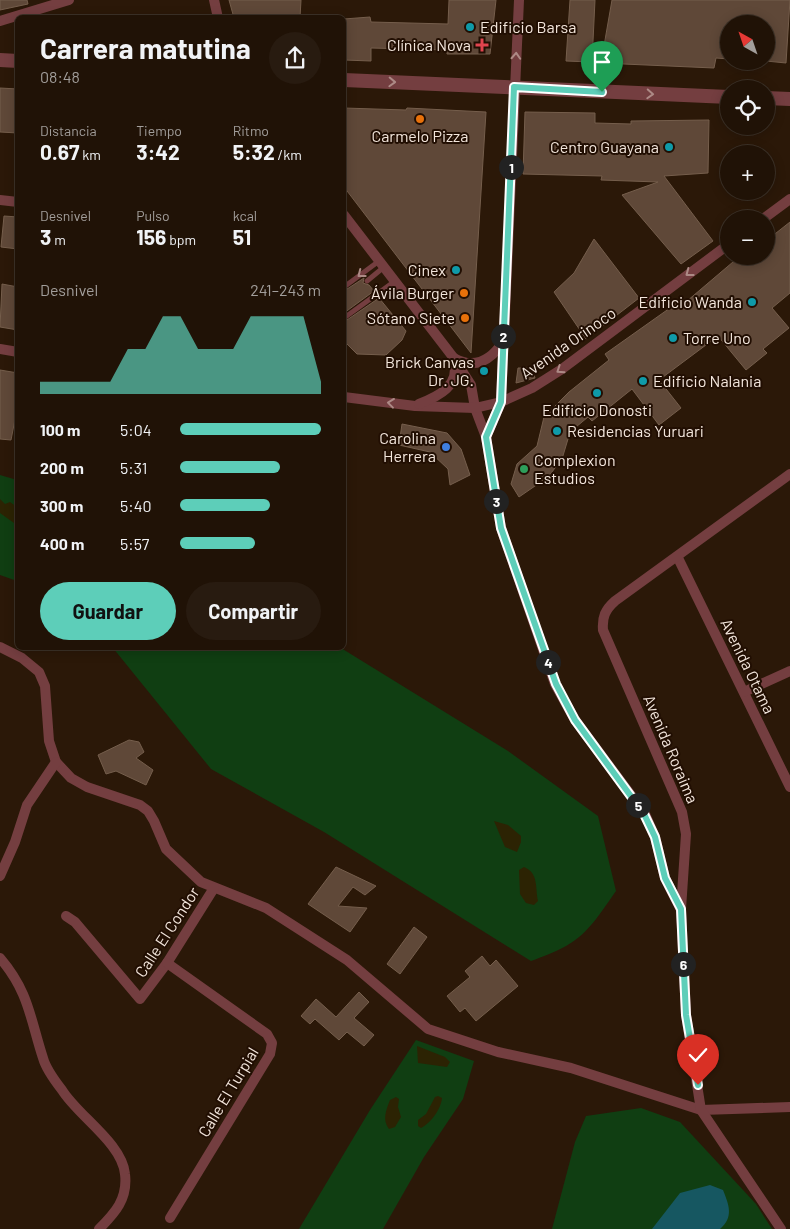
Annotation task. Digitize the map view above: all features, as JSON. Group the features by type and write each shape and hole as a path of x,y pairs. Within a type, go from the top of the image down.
{"street":[{"path":"20,15 69,0"},
{"path":"214,0 217,15"},
{"path":"486,437 501,402 519,0"},
{"path":"0,21 15,16"},
{"path":"0,60 15,61"},
{"path":"346,80 720,97"},
{"path":"775,98 790,99"},
{"path":"775,210 790,199"},
{"path":"0,200 15,202"},
{"path":"348,225 382,264 453,357 471,384 475,408 486,437 501,528 556,684 575,720 644,814 655,837 665,878 681,909"},
{"name":"Avenida Orinoco","path":"346,396 415,406 475,408 501,402 532,388 562,369 720,251"},
{"path":"453,357 464,362 477,364 490,358 503,342"},
{"path":"0,349 15,352"},
{"path":"415,406 441,394 452,383 455,375 453,357"},
{"name":"Avenida Roraima","path":"781,1229 701,1110 686,1015 681,909 686,834 682,812 603,630 602,621 609,606 678,558 790,474"},
{"name":"Avenida Otama","path":"678,558 790,787"},
{"path":"0,648 22,658 39,672 45,686 49,741 56,762 71,778 87,787 140,804 148,810 166,849 201,882 266,908 347,960 428,1029 498,1052 572,1068 701,1110 790,1106"},
{"path":"744,692 790,671"},
{"path":"0,876 15,842 27,805 56,762"},
{"name":"Calle El Condor","path":"66,916 75,922 140,1000 167,963 214,888"},
{"path":"0,958 13,973 31,1011 43,1060 63,1092 120,1157 125,1174 124,1199 115,1213 98,1229"},
{"name":"Calle El Turpial","path":"167,963 267,1034 272,1043 270,1054 170,1218"}],"lane":[{"path":"366,281 382,264"},
{"path":"346,286 382,264"},
{"path":"346,317 395,281"}],"green space":[{"path":"0,475 15,479 15,580 0,575"},
{"path":"115,650 344,650 508,751 598,816 616,891 581,935 561,949 531,961 324,832 211,769"},
{"path":"416,1040 474,1061 463,1099 424,1157 383,1229 299,1229 370,1110"},
{"path":"641,1108 680,1122 756,1204 772,1229 552,1229 575,1142 586,1116"}],"sand":[{"path":"0,499 5,504 10,502 15,506 15,522 14,523 0,513"},
{"path":"494,821 508,825 521,836 517,852 505,847"},
{"path":"524,867 532,873 536,881 538,901 534,905 526,903 520,894 519,870"},
{"path":"417,1046 445,1057 450,1062 447,1067 418,1063"},
{"path":"396,1097 399,1099 398,1107 401,1117 395,1127 389,1129 385,1119 386,1111 390,1100"},
{"path":"435,1097 442,1098 438,1111 421,1128 418,1126 418,1120 426,1114"}],"water":[{"path":"710,1185 723,1190 728,1206 729,1215 720,1229 652,1229 680,1193"}],"building":[{"path":"0,0 27,0 28,4 0,10"},
{"path":"229,0 301,0 300,15 233,15"},
{"path":"449,0 496,0 490,54 447,54 447,50 371,48 371,61 346,60 346,19 370,17 371,22 448,24"},
{"path":"570,0 595,0 592,62 566,61"},
{"path":"612,0 790,0 786,63 775,62 775,15 720,15 720,58 716,58 714,68 601,63"},
{"path":"0,88 15,89 15,133 0,132"},
{"path":"346,108 406,110 407,108 486,112 471,353 346,190"},
{"path":"525,112 595,113 595,123 631,124 631,121 709,120 708,173 664,176 713,241 681,264 622,195 658,182 601,180 602,176 523,174"},
{"path":"4,216 15,217 15,249 1,247"},
{"path":"790,222 790,293 772,308 789,328 763,349 767,353 746,370 718,336 659,380 681,408 659,425 632,389 592,421 588,417 576,427 568,439 562,459 548,477 519,497 511,484 517,464 537,446 544,417 569,392 609,360 605,354 677,303 680,307 729,265 775,265 775,234"},
{"path":"594,239 639,298 586,339 554,292 574,273"},
{"path":"364,278 363,283 369,285 374,291 346,312 346,290"},
{"path":"2,284 15,286 15,330 0,327"},
{"path":"379,298 406,331 402,340 386,355 357,354 346,343 346,321"},
{"path":"518,368 532,368 535,378 516,383"},
{"path":"0,370 15,372 15,419 11,440 0,439"},
{"path":"402,424 447,433 461,449 470,475 450,485 448,469 430,452 399,445"},
{"path":"129,740 139,742 144,752 136,758 153,770 146,785 116,771 106,774 98,755"},
{"path":"336,867 376,886 365,895 353,887 338,906 367,908 350,932 308,904"},
{"path":"414,927 427,937 400,974 387,964"},
{"path":"482,956 490,966 496,960 518,986 476,1021 465,1008 460,1012 447,996 470,977 465,971"},
{"path":"359,992 369,1002 354,1018 374,1035 364,1046 347,1032 339,1040 315,1019 310,1024 301,1016 316,999 336,1017"}],"place":[{"name":"Edificio Barsa","path":"470,27"},
{"name":"Clínica Nova","path":"482,45"},
{"name":"Carmelo Pizza","path":"420,119"},
{"name":"Centro Guayana","path":"669,147"},
{"name":"Cinex","path":"456,270"},
{"name":"Ávila Burger","path":"464,293"},
{"name":"Edificio Wanda","path":"752,302"},
{"name":"Sótano Siete","path":"465,318"},
{"name":"Torre Uno","path":"673,338"},
{"name":"Brick Canvas Dr. JG.","path":"484,371"},
{"name":"Edificio Nalania","path":"643,381"},
{"name":"Edificio Donosti","path":"597,393"},
{"name":"Residencias Yuruari","path":"557,431"},
{"name":"Carolina Herrera","path":"446,447"},
{"name":"Complexion Estudios","path":"524,469"}],"route":[{"path":"602,92 514,87 501,402 486,437 492,485 501,528 556,684 575,720 644,814 655,837 665,878 681,909 686,1015 698,1085"}]}
